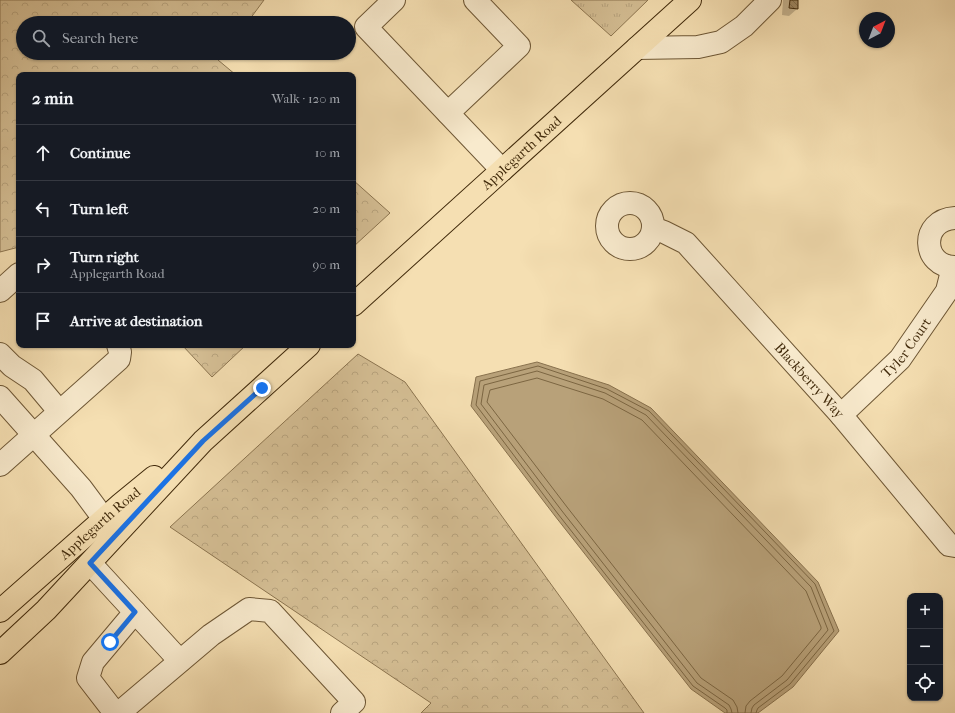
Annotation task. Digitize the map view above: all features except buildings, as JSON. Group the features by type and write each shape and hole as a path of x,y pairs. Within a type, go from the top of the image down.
{"main road":[{"name":"Applegarth Road","path":"356,302 690,0"},
{"name":"Applegarth Road","path":"0,653 46,610 203,441 306,348"},
{"name":"Applegarth Road","path":"0,611 104,519 158,474 203,441"}],"street":[{"path":"394,0 366,27 502,170"},
{"path":"448,113 519,46 475,0"},
{"path":"637,48 698,47 721,42 744,26 770,0"},
{"name":"Tyler Court","path":"841,415 900,359 947,291 954,267 944,265 936,260 931,251 929,242 931,233 936,225 945,220 955,218"},
{"name":"Blackberry Way","path":"653,228 686,243 841,415 950,545 955,546"},
{"path":"0,291 16,277"},
{"path":"0,465 119,358 119,348"},
{"path":"0,354 12,366 33,380 60,411"},
{"path":"0,397 81,488 104,519"},
{"path":"90,563 180,662"},
{"path":"119,713 211,635 249,609 270,611 354,702 342,713"},
{"path":"114,713 88,678 93,662 135,612"}],"green space":[{"path":"0,0 264,0 252,16 16,16 16,60 218,60 232,72 16,72 16,248 0,252"},
{"path":"571,0 648,0 611,36"},
{"path":"356,183 390,213 356,244"},
{"path":"185,348 243,348 212,377"},
{"path":"358,354 405,382 644,713 421,713 431,703 170,527"}],"water":[{"path":"537,362 609,385 651,408 818,582 839,631 793,687 758,713 725,713 691,689 471,406 476,377"}],"route":[{"path":"110,642 135,612 90,563 203,441 262,388"}]}
